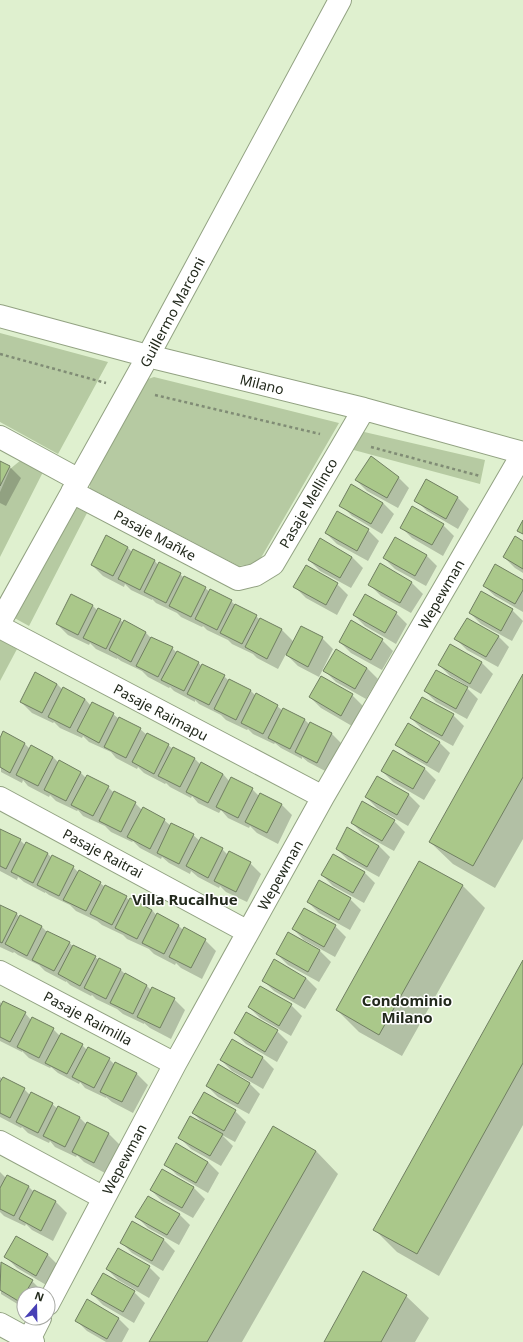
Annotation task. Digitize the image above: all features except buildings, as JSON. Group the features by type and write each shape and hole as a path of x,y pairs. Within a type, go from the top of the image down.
{"street":[{"name":"Guillermo Marconi","path":"2,617 130,389 340,0"},
{"name":"Milano","path":"0,316 148,356 364,409 523,453"},
{"name":"Pasaje Mellinco","path":"238,578 255,575 272,564 364,409"},
{"name":"Pasaje Mañke","path":"0,437 75,486 238,578"},
{"name":"Wepewman","path":"56,1289 175,1064 323,797 523,453"},
{"name":"Pasaje Raimapu","path":"2,617 323,797"},
{"name":"Pasaje Raitrai","path":"0,798 248,932"},
{"name":"Pasaje Raimilla","path":"0,972 175,1064"},
{"path":"0,1142 104,1198"},
{"path":"0,1324 31,1341 37,1326"}],"path":[{"path":"0,354 130,389 345,440 505,483"}],"green space":[{"path":"0,333 108,362 58,454 0,422"},
{"path":"154,377 339,423 258,563 239,566 90,488 90,472 142,381"},
{"path":"360,431 485,460 480,484 350,449"},
{"path":"21,460 43,472 0,557 0,492 10,469"},
{"path":"64,501 87,513 29,626 9,615"},
{"path":"0,640 17,649 0,681"}],"district":[{"name":"Villa Rucalhue","path":"185,899"},
{"name":"Condominio Milano","path":"407,1008"}]}
